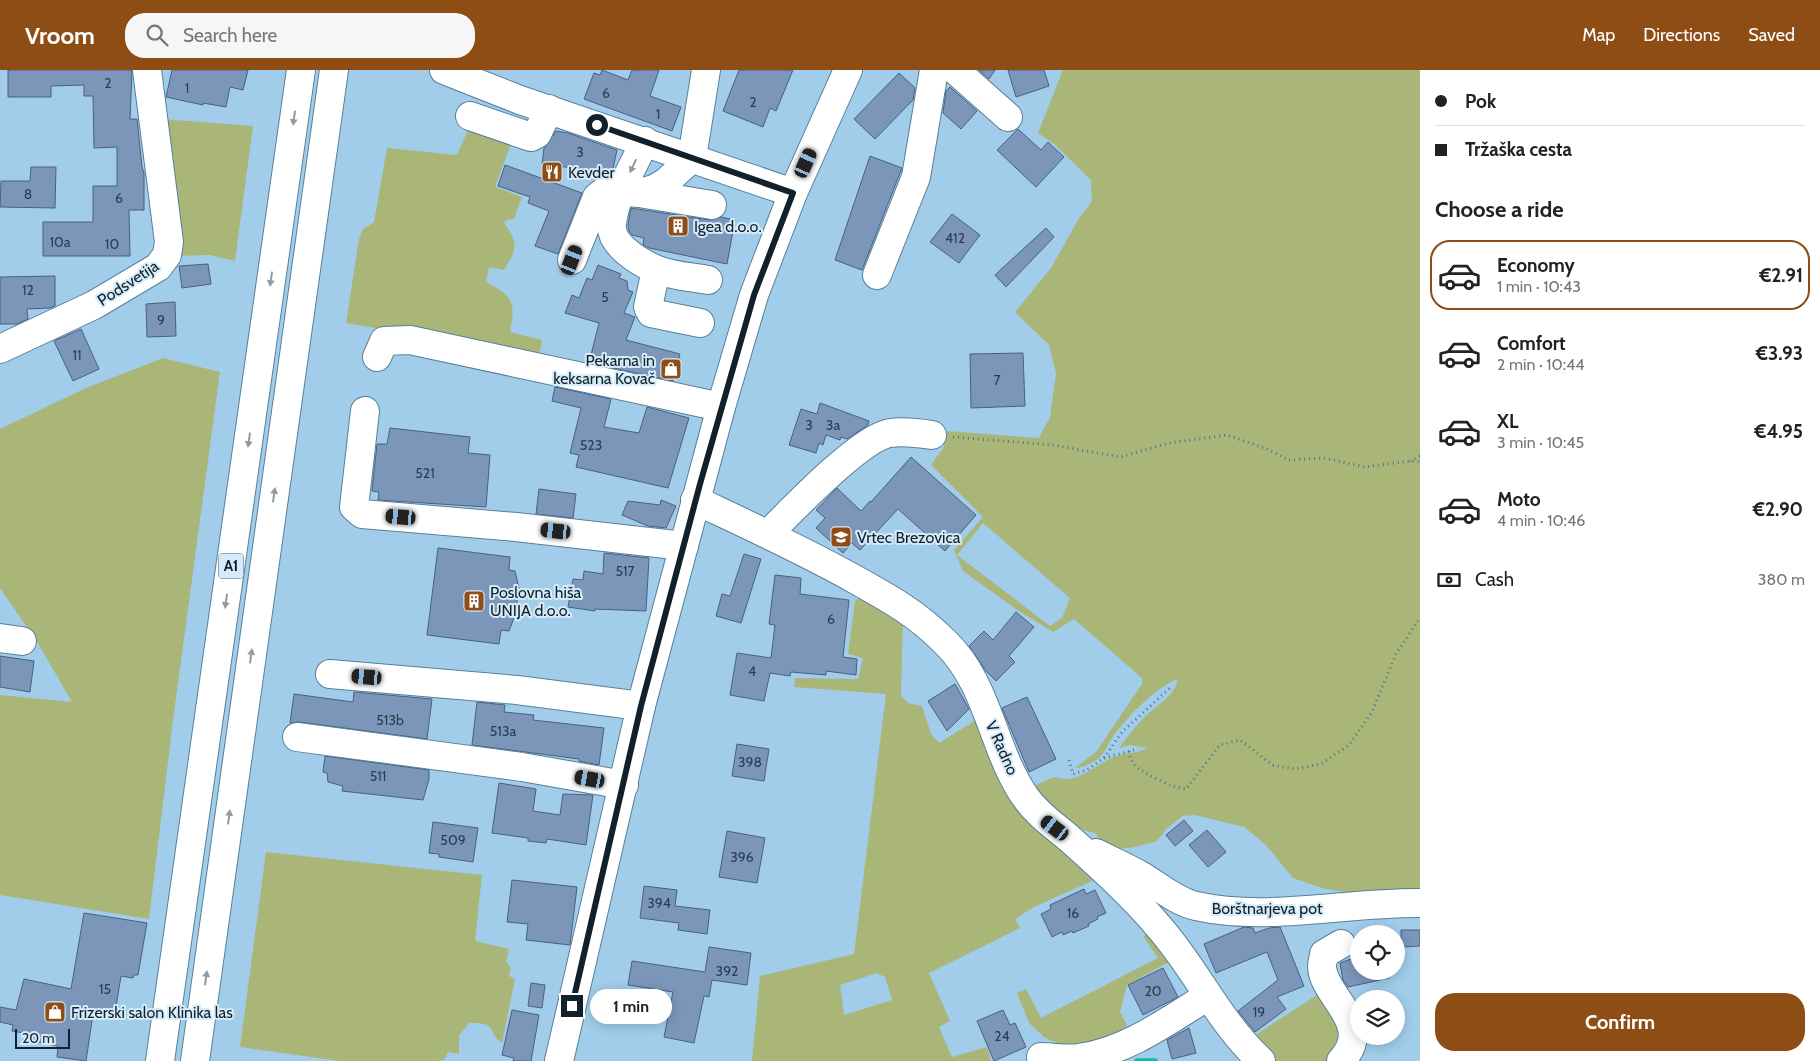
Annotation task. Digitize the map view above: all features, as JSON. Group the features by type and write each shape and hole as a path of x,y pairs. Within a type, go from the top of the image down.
{"main road":[{"name":"Podsvetija","path":"0,349 94,305 158,267 167,254 169,242 147,70"},
{"name":"A1","path":"160,1061 301,70"},
{"name":"A1","path":"195,1061 334,70"},
{"path":"444,70 507,95 793,193"},
{"path":"630,192 666,182 692,158 706,70"},
{"path":"559,1061 641,706 721,407 754,295 793,193 848,70"},
{"path":"876,275 916,177 934,70"},
{"path":"955,70 1008,117"},
{"path":"470,116 531,137 537,134 549,109"},
{"path":"645,141 630,192 611,226 614,236 628,252 656,270 708,280"},
{"path":"572,260 597,197 606,190 630,192 712,206"},
{"path":"656,270 648,308 651,313 700,323"},
{"path":"377,357 384,341 410,340 721,407"},
{"path":"365,411 354,508 362,514 516,527 684,546"},
{"path":"768,534 840,465 876,438 889,433 912,432 932,435"},
{"name":"V Radno","path":"696,500 814,556 914,613 947,643 968,670 1006,761 1025,796 1040,816 1070,839 1158,925 1187,960 1208,996 1229,1026 1261,1061"},
{"path":"330,674 517,690 641,706"},
{"path":"297,737 522,766 624,785"},
{"name":"Borštnarjeva pot","path":"1070,839 1194,906 1227,910 1268,911 1334,908 1384,902 1420,903"},
{"path":"1341,944 1324,954 1322,967 1328,982 1344,1007 1350,1024 1352,1039 1350,1052 1341,1061"},
{"path":"1041,1057 1080,1058 1114,1048 1148,1033 1208,996"}],"path":[{"path":"932,435 1053,445 1120,457 1169,443 1227,435 1267,449 1289,460 1324,458 1365,467 1410,461 1420,462"},
{"path":"1410,461 1420,456"},
{"path":"1129,751 1131,760 1139,770 1176,790 1186,789 1220,745 1240,740 1273,765 1295,770 1321,764 1349,745 1372,712 1396,654 1420,618"},
{"path":"1104,758 1122,732 1171,687"},
{"path":"1069,760 1073,774 1087,770 1104,758 1138,749"}],"green space":[{"path":"1063,70 1420,70 1420,897 1385,897 1325,889 1293,878 1265,844 1244,827 1195,815 1183,816 1167,828 1157,841 1135,847 1109,850 1095,833 1067,826 1027,789 1054,777 1071,779 1078,777 1114,757 1147,748 1130,745 1119,748 1142,719 1171,693 1178,679 1161,688 1133,713 1117,731 1099,758 1086,766 1075,768 1096,752 1142,684 1142,678 1074,619 1053,632 1016,609 963,571 954,550 983,517 931,465 944,447 947,431 1039,438 1050,417 1056,373 1049,345 1015,312 1051,268 1078,220 1092,201 1091,180 1053,143 1038,133","holes":["983,523 1070,598 1062,618 1050,626 957,555"]},
{"path":"162,119 253,126 235,261 210,255 176,256"},
{"path":"468,130 511,144 495,187 522,197 514,219 506,220 504,223 512,236 514,251 504,270 489,267 486,282 502,292 510,301 513,314 510,332 542,340 538,362 449,341 346,323 359,239 363,229 374,222 387,148 457,155"},
{"path":"163,358 220,372 173,720 149,919 0,895 0,695 72,702 39,645 0,588 0,429 86,388"},
{"path":"863,594 903,615 901,696 908,703 922,706 931,734 939,743 981,717 1101,877 1034,907 1015,919 1020,928 929,973 950,1021 939,1027 952,1057 987,1047 991,1061 752,1061 760,976 854,954 886,694 794,687 795,678 858,679 863,658 848,654 855,601","holes":["877,973 885,977 892,1000 844,1015 840,985"]},
{"path":"266,852 482,875 475,941 509,949 506,962 511,968 509,976 515,979 502,1043 494,1035 491,1028 485,1024 469,1023 459,1036 459,1054 448,1052 444,1060 437,1061 340,1061 240,1047"},
{"path":"1157,931 1178,957 1127,985 1120,1012 1127,1025 1106,1042 1063,1046 1044,1037 1029,1023 1017,993 1026,989 1041,1018 1158,958 1143,936"},
{"path":"1326,989 1349,1025 1333,1061 1275,1061 1251,1038"}],"building":[{"path":"8,70 132,70 130,119 137,119 144,173 144,210 129,210 130,256 43,256 43,222 93,222 93,186 117,186 117,147 94,148 93,96 84,96 84,85 51,86 51,97 8,97"},
{"path":"172,70 248,70 243,90 230,87 226,107 203,103 203,105 166,97"},
{"path":"602,70 628,80 632,70 659,70 650,96 681,107 672,131 584,99 594,73 600,75"},
{"path":"739,70 793,70 776,111 770,108 763,127 723,111"},
{"path":"979,70 995,70 989,79"},
{"path":"1008,70 1044,70 1049,86 1016,97"},
{"path":"899,73 915,88 913,100 875,139 854,119"},
{"path":"950,87 977,111 961,129 943,113 946,91"},
{"path":"1018,129 1041,150 1048,142 1064,157 1036,187 997,150"},
{"path":"556,131 568,133 617,150 612,173 542,164 544,148"},
{"path":"870,156 902,168 862,270 835,260"},
{"path":"505,165 582,193 558,254 535,246 549,211 528,203 530,197 498,186"},
{"path":"31,167 56,167 55,208 0,207 1,181 30,181"},
{"name":"Igea d.o.o.","path":"631,208 709,220 721,217 735,220 727,264 649,248 643,245 644,238 632,235 629,231 628,225"},
{"path":"952,214 980,235 959,263 930,242"},
{"path":"1046,228 1054,237 1006,287 995,275"},
{"path":"208,264 211,284 182,288 179,266"},
{"path":"598,265 621,274 619,278 627,281 628,290 633,292 624,313 635,317 626,340 680,354 673,381 589,363 599,323 565,313 572,295 579,298 587,278 592,280"},
{"path":"55,276 55,306 27,309 28,319 17,324 0,324 0,277"},
{"path":"175,302 176,336 147,337 146,304"},
{"path":"81,329 99,369 73,381 54,341"},
{"path":"1023,353 1025,406 971,408 970,354"},
{"path":"555,387 611,399 604,427 639,433 647,407 689,418 668,488 576,467 579,455 570,453 581,408 552,401"},
{"path":"820,403 869,421 868,425 847,439 841,437 840,440 826,435 823,445 819,443 816,453 789,445 801,409 817,414"},
{"path":"390,428 470,437 468,453 490,455 486,507 378,500 379,492 372,491 377,444 387,444"},
{"path":"911,457 976,515 945,551 898,509 860,550 852,543 843,553 816,528 825,518 816,510 837,488 861,511"},
{"path":"539,489 576,494 573,518 536,514"},
{"path":"661,500 676,506 666,528 648,526 622,515 628,501 660,505"},
{"name":"Poslovna hiša UNIJA d.o.o.","path":"438,548 510,557 509,570 515,571 519,588 515,615 509,631 501,630 499,644 427,635"},
{"path":"604,553 649,558 646,611 595,609 595,611 568,607 573,579 583,580 584,571 603,574"},
{"path":"744,554 761,559 741,623 716,616 722,594 730,596"},
{"path":"775,575 801,578 800,594 849,600 843,657 857,659 856,675 826,671 826,675 791,672 790,676 770,673 764,701 730,695 737,653 771,658 775,625 769,624"},
{"path":"1016,612 1034,627 1009,656 1015,662 996,681 986,671 969,646 984,631 993,640"},
{"path":"0,656 34,661 30,692 0,687"},
{"path":"955,684 969,709 947,731 928,701"},
{"path":"354,692 432,699 427,739 299,722 290,723 294,694 353,702"},
{"path":"1027,697 1056,759 1029,772 1002,708"},
{"path":"477,702 505,705 504,712 534,715 533,720 604,728 599,765 579,761 579,759 472,745"},
{"path":"737,744 769,749 764,781 732,776"},
{"path":"325,756 429,770 429,779 423,800 342,791 343,786 328,782 327,773 323,772"},
{"path":"499,783 536,789 533,811 560,815 563,794 593,795 586,845 547,839 546,843 528,841 528,838 492,833"},
{"path":"1184,820 1193,831 1175,846 1166,835"},
{"path":"433,822 478,828 473,862 439,857 439,854 429,853"},
{"path":"1207,830 1226,852 1208,867 1189,845"},
{"path":"727,831 765,838 757,883 719,877"},
{"path":"512,880 577,887 570,945 526,940 528,924 507,922"},
{"path":"644,886 677,890 675,906 710,910 707,934 678,930 679,923 640,918"},
{"path":"1084,889 1086,894 1095,890 1106,913 1097,917 1098,919 1088,924 1089,926 1073,933 1072,931 1063,935 1062,932 1052,937 1041,914 1051,909 1050,905"},
{"path":"84,913 147,923 138,975 134,975 133,978 121,976 115,1013 107,1017 93,1014 86,1061 57,1057 58,1046 22,1039 24,1033 12,1031 13,1025 0,1022 0,1007 16,1010 24,979 71,989"},
{"path":"1244,927 1253,928 1255,933 1269,928 1280,927 1304,986 1277,997 1286,1009 1255,1032 1238,1011 1278,980 1267,952 1216,973 1204,944"},
{"path":"1405,930 1420,930 1420,946 1405,947"},
{"path":"709,947 751,953 747,985 712,980 709,997 704,996 694,1043 664,1037 673,992 628,985 632,961 705,972"},
{"path":"1350,959 1350,980 1380,980 1348,987 1343,980 1340,963"},
{"path":"1163,968 1178,997 1143,1015 1128,985"},
{"path":"531,983 545,985 542,1008 528,1006"},
{"path":"512,1010 539,1015 531,1061 513,1061 514,1058 502,1055"},
{"path":"1003,1010 1010,1025 1015,1023 1026,1047 994,1061 977,1021"},
{"path":"1189,1028 1196,1053 1172,1059 1167,1040"}],"waterway":[{"path":"1137,1061 1155,1061"}],"place":[{"name":"Kevder","path":"552,172"},
{"name":"Igea d.o.o.","path":"678,226"},
{"name":"Pekarna in keksarna Kovač","path":"671,369"},
{"name":"Vrtec Brezovica","path":"841,537"},
{"name":"Poslovna hiša UNIJA d.o.o.","path":"474,601"},
{"name":"Frizerski salon Klinika las","path":"55,1012"}],"route":[{"path":"572,1006 641,706 700,484 754,295 793,193 597,125"}]}
